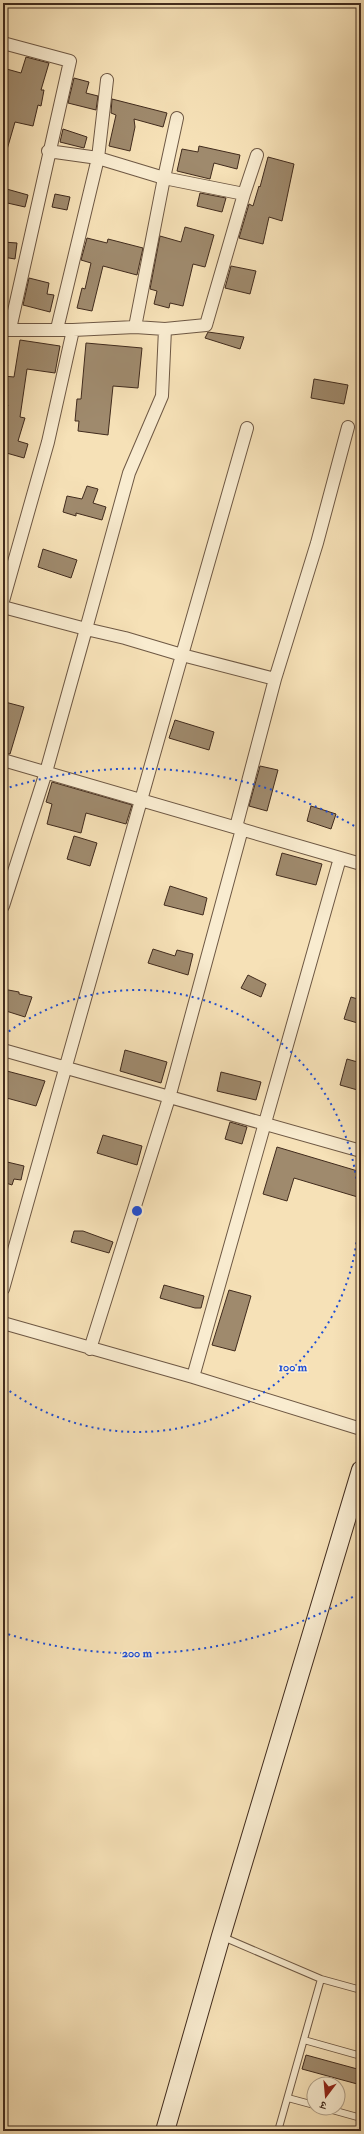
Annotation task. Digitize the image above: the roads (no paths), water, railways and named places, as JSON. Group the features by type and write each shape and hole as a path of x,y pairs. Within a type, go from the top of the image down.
{"main road":[{"path":"165,2131 221,1936 361,1470"}],"street":[{"path":"4,47 70,62 6,329 73,330 135,327 165,329 206,325 257,154"},
{"path":"57,329 98,158 107,80"},
{"path":"135,327 177,118"},
{"path":"48,151 98,158 164,178 244,194"},
{"path":"3,906 46,772 129,472 162,396 165,329"},
{"path":"3,600 48,442 73,330"},
{"path":"90,1348 168,1098 239,828 275,679 317,543 348,427"},
{"path":"3,1289 247,428"},
{"path":"3,607 126,638 275,679"},
{"path":"3,760 142,799 361,864"},
{"path":"193,1377 340,858"},
{"path":"3,1050 168,1098 361,1151"},
{"path":"3,1323 193,1377 361,1429"}],"lane":[{"path":"221,1936 322,1979 361,1990"},
{"path":"278,2131 322,1979"},
{"path":"304,2040 361,2056"},
{"path":"288,2098 306,2103"},
{"path":"346,2114 361,2118"}]}
